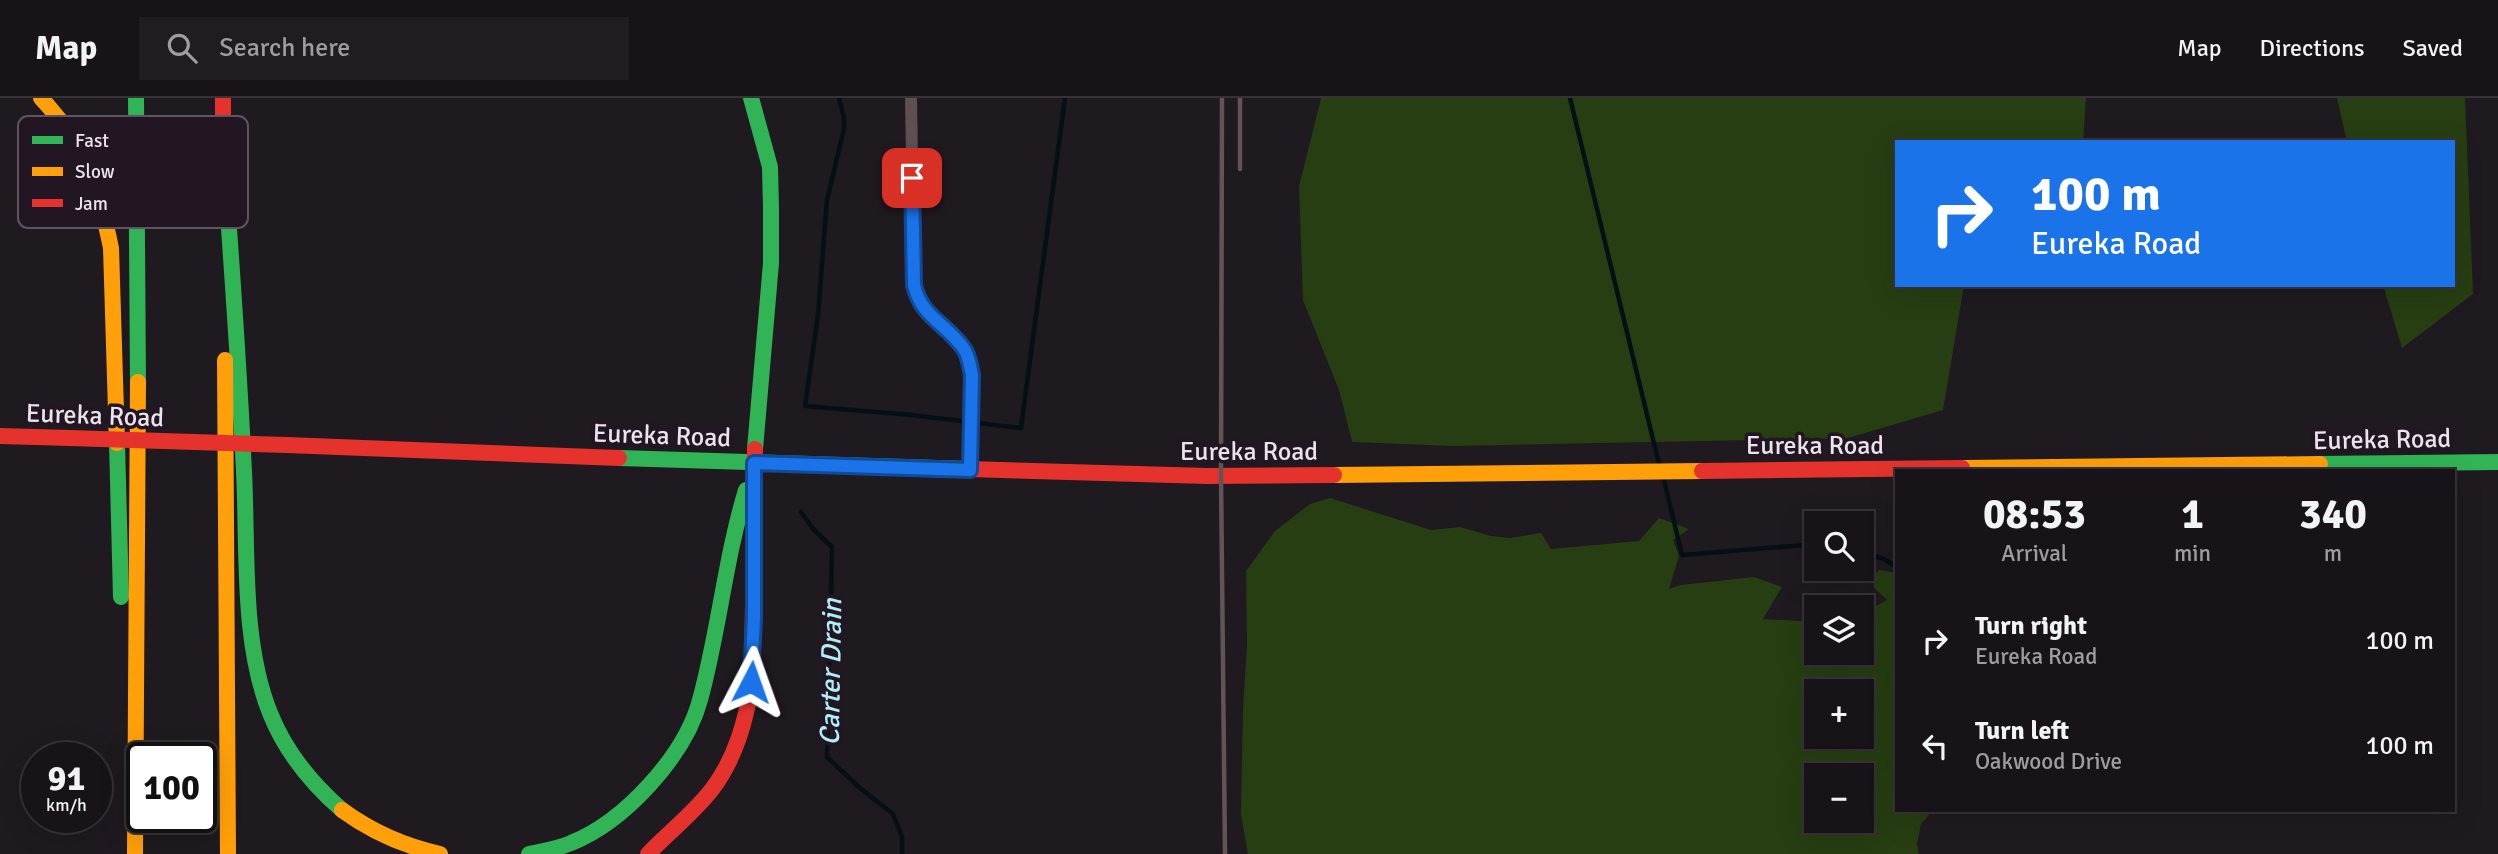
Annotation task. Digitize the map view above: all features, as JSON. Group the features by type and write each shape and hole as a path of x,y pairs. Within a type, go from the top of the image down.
{"main road":[{"path":"41,98 56,116"},
{"path":"136,98 136,116"},
{"path":"223,98 223,116"},
{"path":"648,854 713,788 739,741 747,715 754,652 754,463 771,263 770,166 751,98"},
{"path":"107,228 111,248 121,593 134,736"},
{"path":"135,854 137,228"},
{"path":"224,228 228,854"},
{"path":"229,228 242,402 249,628 260,690 281,741 306,778 348,816 386,838 440,854"},
{"name":"Eureka Road","path":"0,436 1231,477 1895,469"},
{"name":"Eureka Road","path":"1907,469 2498,462"},
{"path":"528,854 574,842 625,810 664,770 689,729 700,702 736,523 754,463"}],"street":[{"path":"911,98 914,285 922,307 964,349 969,360 972,375 970,470"}],"green space":[{"path":"1321,98 2086,98 2083,140 1895,140 1895,287 1964,287 1943,410 1848,438 1454,446 1352,442 1339,390 1303,300 1299,186"},
{"path":"2337,98 2465,98 2473,294 2402,348 2384,287 2455,287 2455,140 2347,140"},
{"path":"1330,498 1431,530 1460,527 1491,536 1510,538 1541,533 1551,549 1639,541 1659,518 1689,529 1673,540 1679,556 1669,589 1681,585 1754,577 1782,587 1763,619 1804,621 1804,665 1874,665 1874,607 1887,600 1874,588 1874,575 1879,570 1895,573 1895,812 1931,812 1921,824 1917,844 1919,854 1248,854 1241,815 1247,644 1246,571 1275,531 1310,504"}],"waterway":[{"path":"839,98 844,129 827,200 818,315 805,406 1021,428 1065,98"},
{"path":"1570,98 1660,468"},
{"path":"1663,476 1682,555 1804,545"},
{"name":"Carter Drain","path":"801,512 814,530 832,547 827,757 893,814 902,837 902,854"},
{"path":"1874,556 1895,566"}],"railway":[{"path":"1222,98 1221,476 1225,854"},
{"path":"1240,98 1240,169"}],"traffic: fast":[{"path":"136,98 136,116"},
{"path":"751,98 770,167 771,209 771,263 755,449"},
{"path":"137,228 138,382"},
{"path":"229,228 242,431 248,594 254,656 270,713 283,740 320,789 342,810"},
{"path":"117,443 121,597"},
{"path":"619,458 969,469"},
{"path":"2320,464 2498,462"},
{"path":"529,854 571,843 611,820 650,785 681,743 700,700 746,490"}],"traffic: slow":[{"path":"41,98 56,116"},
{"path":"107,228 111,248 117,443"},
{"path":"225,360 228,854"},
{"path":"135,854 138,382"},
{"path":"1962,468 2320,464"},
{"path":"1334,475 1702,471"},
{"path":"342,810 389,837 440,854"}],"traffic: jam":[{"path":"223,98 223,116"},
{"path":"0,436 70,438"},
{"path":"70,438 287,445"},
{"path":"287,445 619,458"},
{"path":"648,854 713,788 734,751 747,710 752,682 755,449"},
{"path":"1702,471 1962,468"},
{"path":"969,469 1207,476 1334,475"}],"route":[{"path":"751,682 754,652 754,463 970,470 972,375 964,349 922,307 916,297 912,178"}]}
